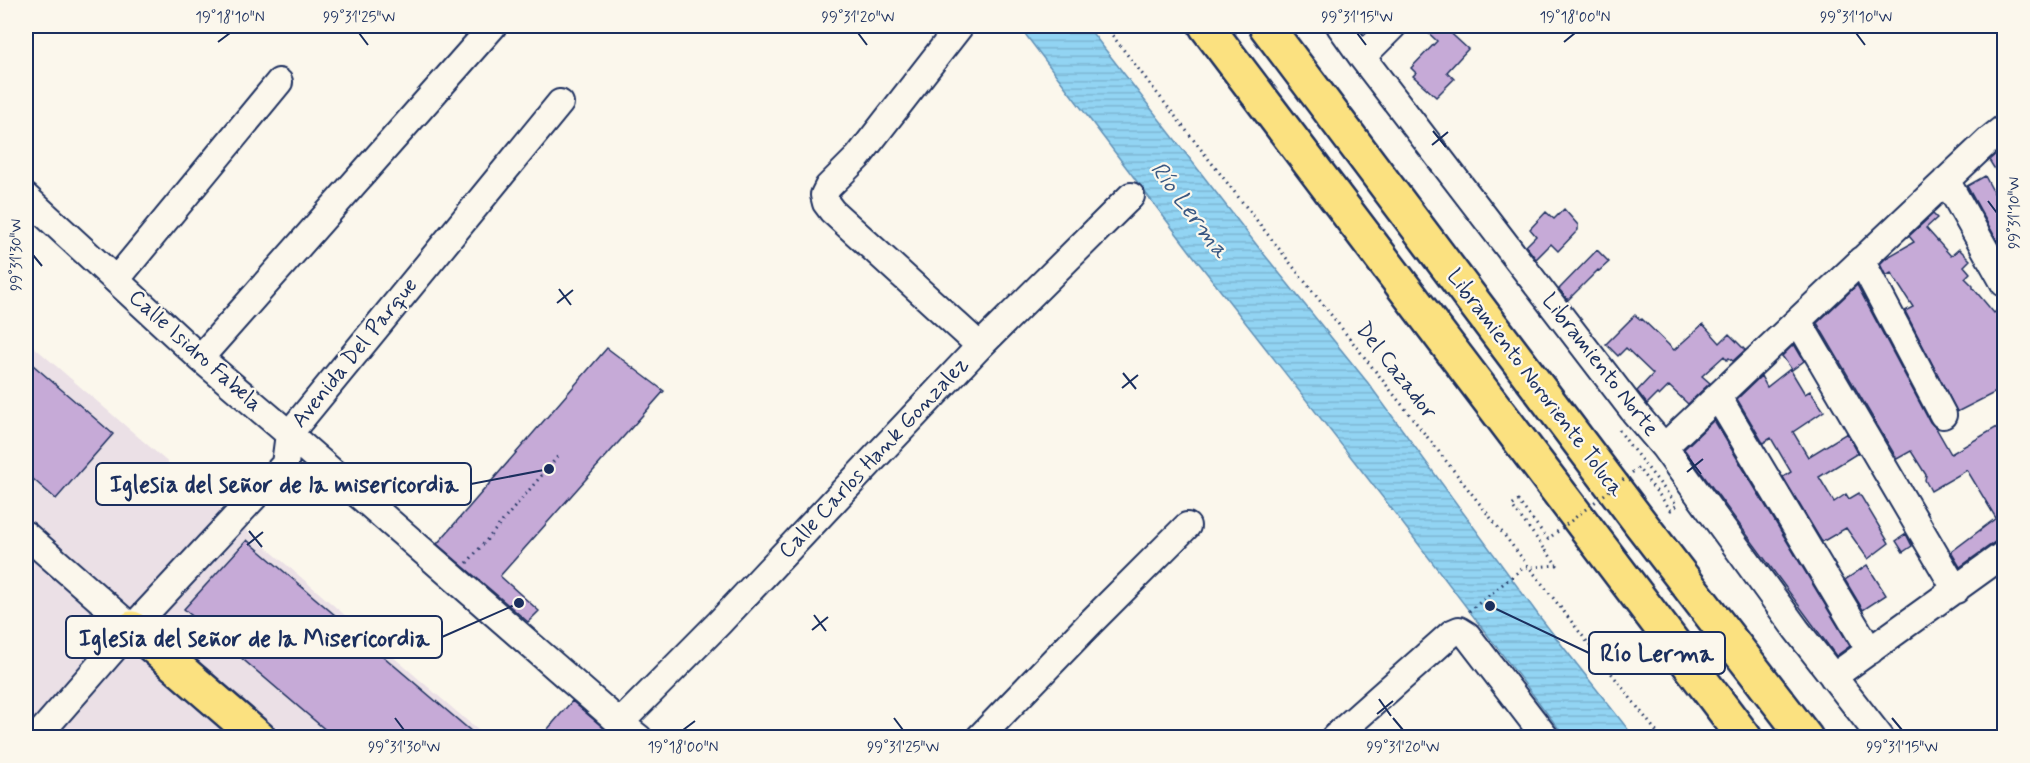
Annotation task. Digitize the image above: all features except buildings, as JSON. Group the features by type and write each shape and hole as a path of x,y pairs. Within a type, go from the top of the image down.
{"highway":[{"name":"Libramiento Nororiente Toluca","path":"1206,26 1745,738"},
{"name":"Libramiento Nororiente Toluca","path":"1266,26 1641,524 1806,738"},
{"path":"132,628 259,738"}],"street":[{"path":"200,358 493,26"},
{"path":"960,26 858,157 828,187 824,195 832,211 980,346"},
{"name":"Libramiento Norte","path":"1340,26 1635,413 1664,447 1796,628 1881,738"},
{"path":"1362,57 1393,26"},
{"path":"116,280 279,82"},
{"name":"Avenida Del Parque","path":"36,738 132,628 285,464 289,434 560,103"},
{"path":"1664,447 2004,128"},
{"path":"1946,180 2004,283"},
{"name":"Calle Carlos Hank Gonzalez","path":"629,730 727,615 980,346 1131,196"},
{"name":"Calle Isidro Fabela","path":"26,198 200,358 629,730"},
{"path":"1862,260 1944,415"},
{"path":"1798,321 1956,590"},
{"path":"1718,396 1870,651"},
{"path":"979,738 1187,526"},
{"path":"26,535 132,628"},
{"path":"1833,677 2004,554"},
{"path":"1340,735 1460,624 1463,631 1546,738"}],"path":[{"name":"Del Cazador","path":"1105,26 1530,567 1661,738"},
{"path":"1460,624 1523,568 1557,564 1512,506 1518,501 1548,539 1638,468 1671,510 1677,505 1631,447"},
{"path":"454,578 559,455"}],"shaded area":[{"path":"26,340 486,737 26,737"}],"water":[{"path":"1019,26 1087,26 1259,248 1368,383 1539,616 1634,737 1565,737"}],"place":[{"name":"Iglesia del señor de la misericordia","path":"549,469"},
{"name":"Iglesia del señor de la Misericordia","path":"519,603"},
{"name":"Río Lerma","path":"1490,606"}]}
